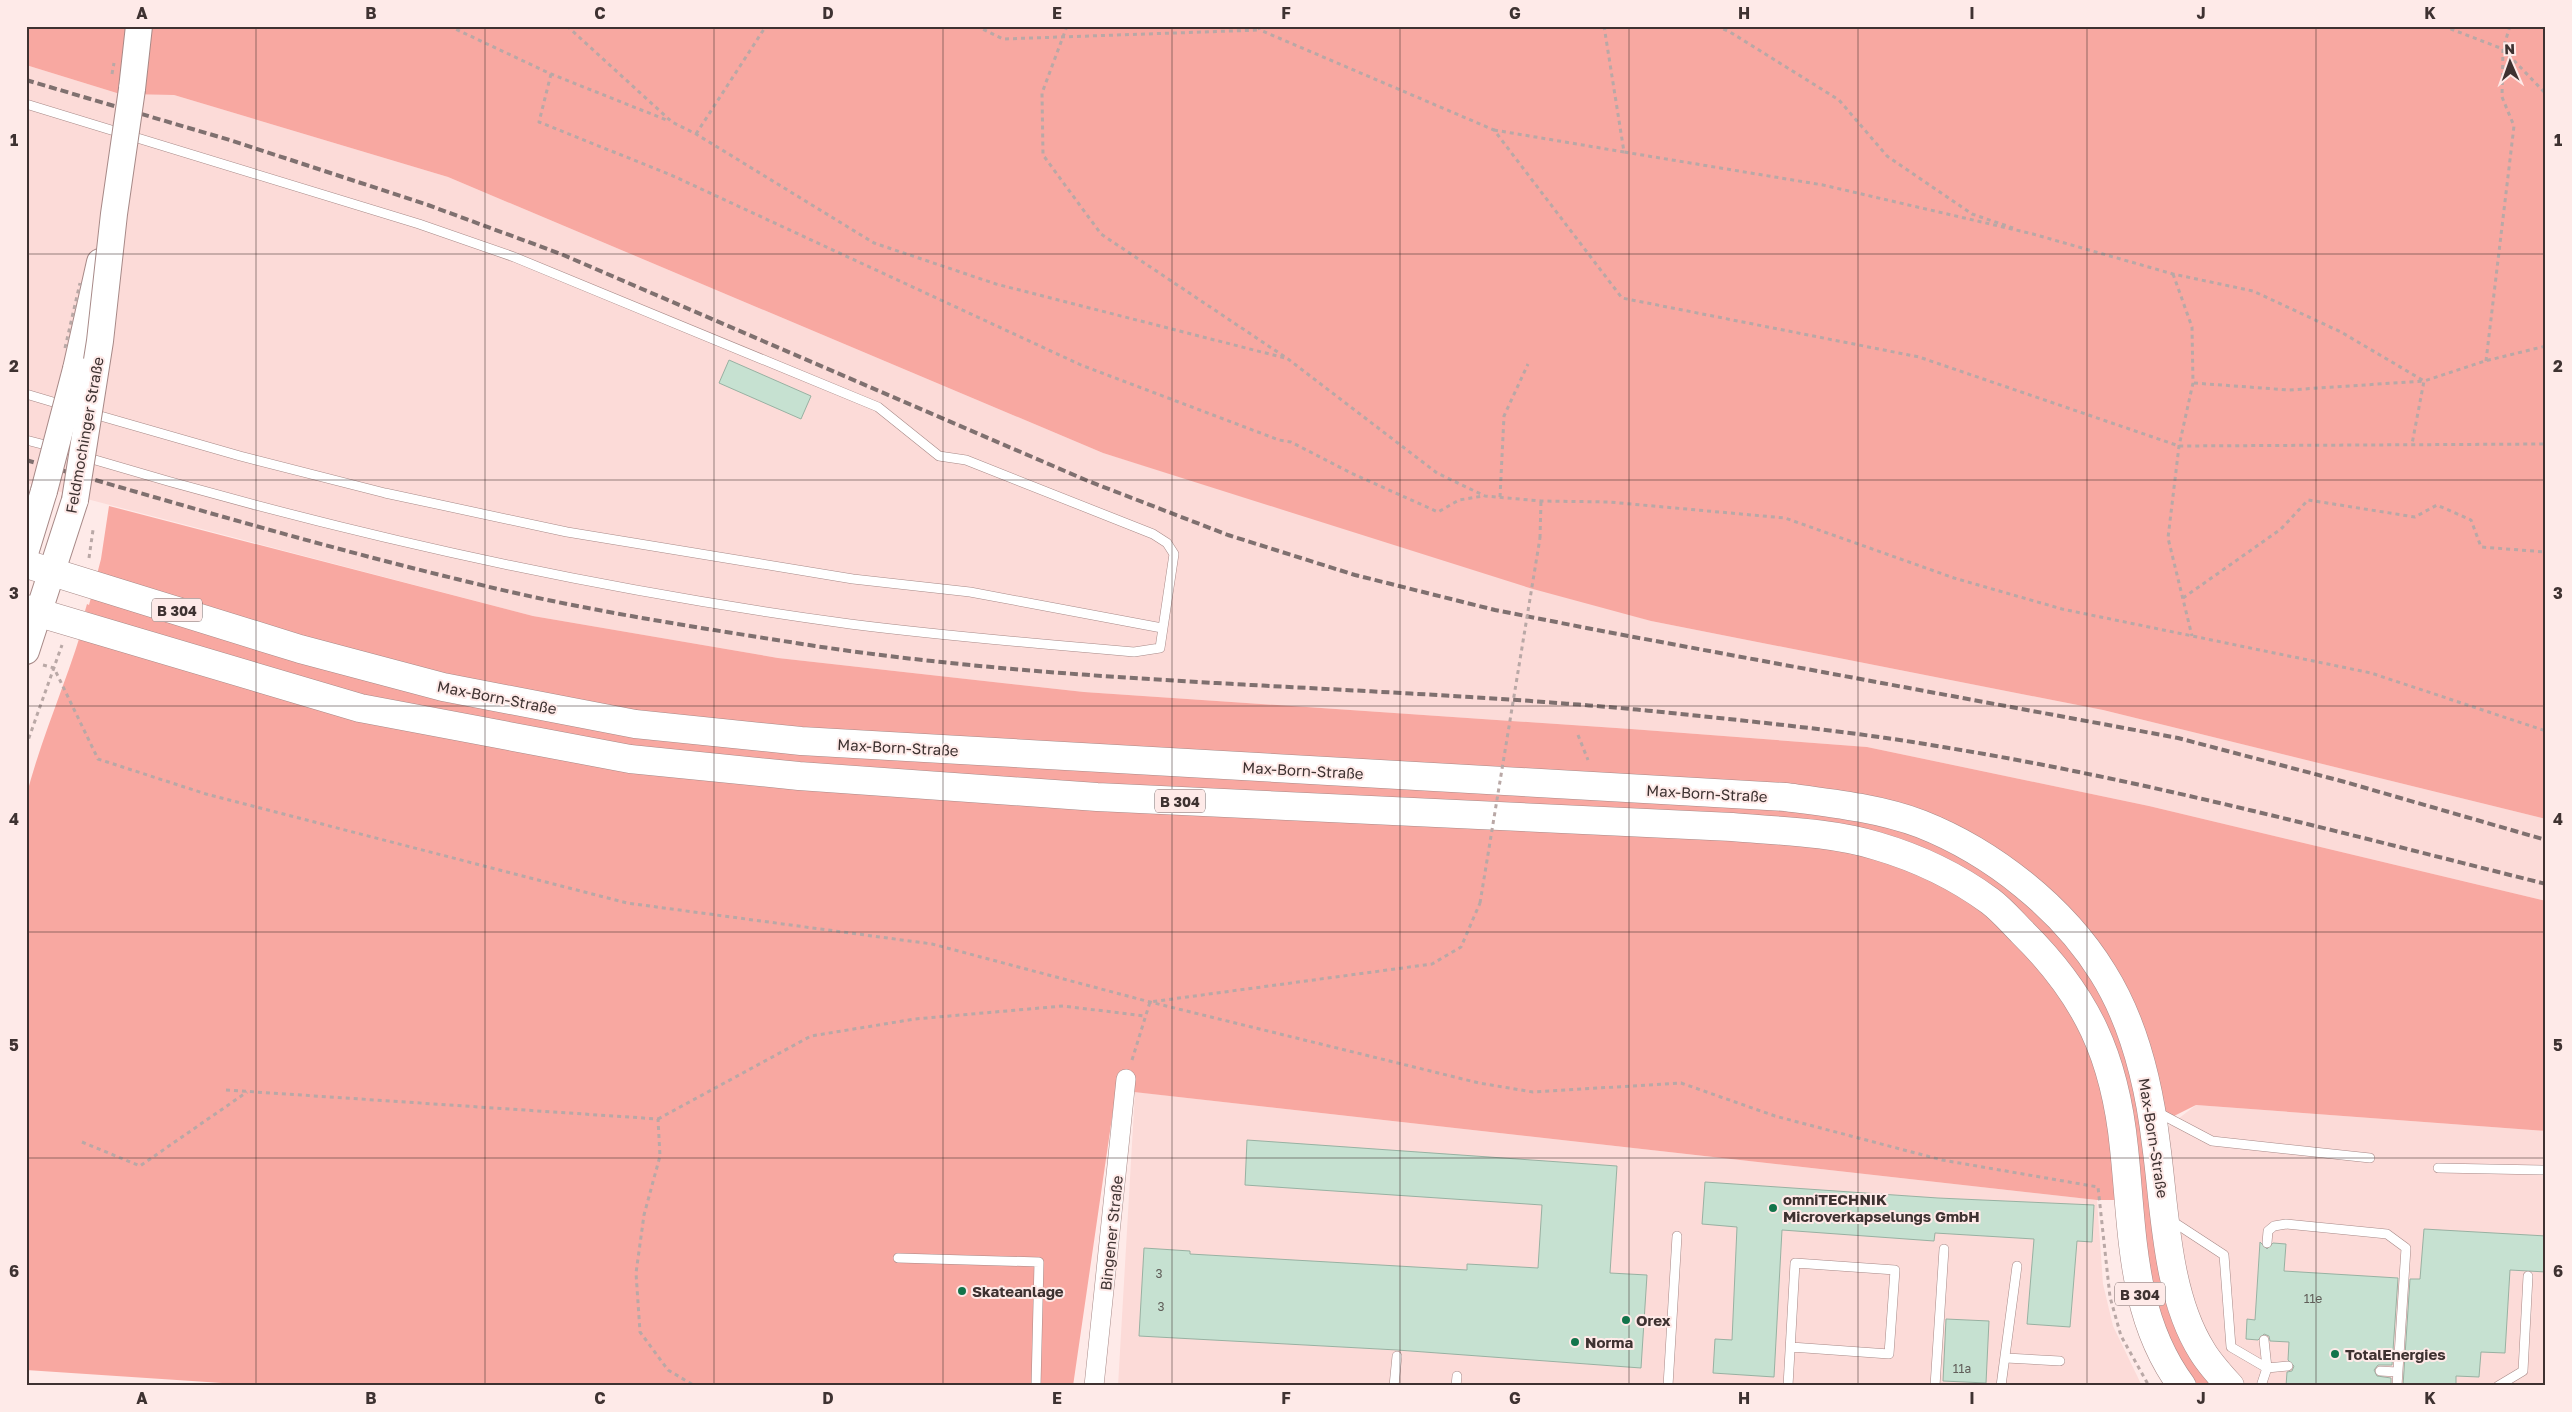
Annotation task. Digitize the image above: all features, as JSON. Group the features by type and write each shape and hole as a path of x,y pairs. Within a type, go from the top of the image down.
{"main road":[{"name":"Feldmochinger Straße","path":"31,657 33,611 53,572 75,500 100,341 114,214 122,85 139,26"},
{"name":"Feldmochinger Straße","path":"26,550 44,492 76,369 97,272 114,214"},
{"name":"Max-Born-Straße","path":"26,564 300,650 443,687 635,724 801,741 1785,797 1860,807 1921,824 1963,844 2014,878 2057,914 2103,972 2135,1041 2152,1110 2173,1270 2186,1320 2202,1351 2230,1386"},
{"name":"Max-Born-Straße","path":"33,611 360,708 630,759 799,776 1097,797 1732,827 1814,834 1876,845 1944,871 1991,902 2045,955 2068,982 2083,1006 2104,1054 2120,1119 2140,1294 2155,1341 2182,1386"}],"street":[{"name":"Bingener Straße","path":"1094,1386 1126,1080"}],"lane":[{"path":"26,104 419,224 505,254 878,407 939,456 966,460 1085,506 1167,543 1174,554 1160,648 1134,652 860,625 565,577 382,538 237,501 26,440"},
{"path":"26,394 240,456 375,491 567,532 853,579 970,592 1162,628"},
{"path":"2152,1110 2212,1141 2370,1158"},
{"path":"2438,1168 2546,1170"},
{"path":"2165,1214 2174,1224 2224,1254 2231,1347 2267,1368 2288,1366"},
{"path":"2267,1243 2268,1231 2274,1226 2286,1224 2387,1234 2406,1248 2397,1386"},
{"path":"1668,1386 1677,1236"},
{"path":"1935,1386 1944,1249"},
{"path":"898,1258 1039,1262 1036,1386"},
{"path":"1788,1386 1795,1263 1895,1270 1889,1354 1791,1347"},
{"path":"2001,1386 2017,1266"},
{"path":"2498,1386 2523,1371 2528,1276"},
{"path":"2261,1386 2267,1368 2264,1340"},
{"path":"1394,1386 1397,1356"},
{"path":"2006,1358 2060,1361"},
{"path":"2380,1371 2397,1372"},
{"path":"1456,1386 1457,1376"}],"path":[{"path":"449,26 551,74 672,122 696,134 874,243 996,284 1288,359"},
{"path":"567,26 672,122"},
{"path":"696,134 766,26"},
{"path":"976,26 1003,39 1259,28 1494,130 1823,186 2033,234"},
{"path":"1067,26 1042,93 1043,155 1101,234 1288,359 1437,473 1485,496"},
{"path":"1604,26 1624,152"},
{"path":"1716,26 1730,32 1839,100 1887,156 1972,214 2033,234 2173,274 2253,291 2341,332 2424,381"},
{"path":"2443,26 2503,49 2546,94"},
{"path":"2486,361 2514,126 2502,97 2503,49 2510,26"},
{"path":"114,63 122,85"},
{"path":"551,74 539,122 671,175 1082,365 1279,440 1291,442 1351,473 1438,512 1459,500 1485,496 1541,501 1609,502 1785,518 1963,581 2062,609 2371,673 2546,731"},
{"path":"1494,130 1622,298 1919,357 2179,446 2546,444"},
{"path":"2173,274 2192,327 2193,382 2179,446 2168,538 2192,636"},
{"path":"63,355 80,280"},
{"path":"2193,382 2289,390 2424,381 2486,361 2546,346"},
{"path":"1500,497 1504,416 1528,364"},
{"path":"2412,444 2424,381"},
{"path":"2183,598 2281,529 2308,500 2415,516 2438,505 2471,520 2481,547 2546,552"},
{"path":"1150,1002 1432,964 1461,947 1480,903 1540,538 1541,501"},
{"path":"31,657 54,668 98,759 206,794 627,903 932,944 1150,1002 1479,1083 1533,1092 1681,1083 1775,1116 1942,1160 2098,1186"},
{"path":"26,746 54,668"},
{"path":"1126,1080 1150,1002"},
{"path":"226,1090 658,1120 810,1036 915,1019 1062,1006 1145,1016"},
{"path":"82,1142 140,1166 248,1092"},
{"path":"658,1120 660,1156 644,1215 636,1273 640,1332 668,1370 695,1386"}],"shaded area":[{"path":"26,26 2546,26 2546,819 2103,710 1651,621 1533,589 1103,453 448,177 174,95 120,94 26,65"},
{"path":"26,65 120,94 174,95 448,177 1103,453 1651,621 2103,710 2546,819 2546,901 2149,806 1867,747 1084,692 778,658 533,616 26,483"},
{"path":"109,506 533,616 778,658 1084,692 1867,747 2149,806 2546,901 2546,1131 2196,1105 2142,1132 2161,1280 2168,1310 2183,1346 2211,1386 2194,1386 2175,1358 2115,1200 2097,1200 1116,1090 1073,1386 269,1386 26,1370 26,797 40,750 73,659 87,612 85,611 87,604 89,605 101,559"},
{"path":"1135,1092 2097,1200 2103,1284 2113,1326 2142,1386 1118,1386"},
{"path":"2196,1105 2546,1131 2546,1386 2241,1386 2212,1348 2193,1307 2179,1243 2167,1142 2169,1126"}],"building":[{"path":"729,360 811,396 801,419 719,383"},
{"path":"1247,1140 1617,1166 1610,1273 1647,1275 1641,1368 1397,1350 1139,1336 1144,1248 1190,1251 1190,1254 1467,1270 1467,1264 1538,1268 1542,1205 1245,1185"},
{"path":"1705,1182 1938,1198 2094,1205 2092,1242 2077,1241 2070,1327 2027,1324 2034,1239 1935,1233 1934,1241 1782,1230 1774,1377 1713,1373 1715,1339 1732,1340 1737,1227 1702,1224"},
{"path":"2424,1229 2546,1236 2546,1272 2510,1270 2505,1353 2481,1352 2479,1377 2456,1376 2456,1386 2403,1386 2410,1279 2420,1279"},
{"path":"2260,1242 2267,1249 2273,1243 2286,1244 2284,1271 2398,1278 2392,1365 2378,1365 2374,1370 2377,1376 2391,1378 2391,1386 2286,1386 2287,1372 2292,1371 2294,1366 2288,1360 2289,1342 2270,1341 2269,1336 2264,1334 2258,1340 2246,1339 2247,1319 2255,1320"},
{"path":"1946,1319 1989,1321 1986,1383 1943,1381"}],"railway":[{"path":"26,80 233,141 428,205 561,254 1088,481 1228,535 1355,575 1495,610 2178,738 2345,782 2546,840"},
{"path":"26,460 361,555 515,593 686,626 920,660 1026,670 1556,703 1662,712 1873,736 2019,760 2095,775 2321,827 2546,884"}],"place":[{"name":"omniTECHNIK Microverkapselungs GmbH","path":"1773,1208"},
{"name":"Skateanlage","path":"962,1291"},
{"name":"Orex","path":"1626,1320"},
{"name":"Norma","path":"1575,1342"},
{"name":"TotalEnergies","path":"2335,1354"}]}
